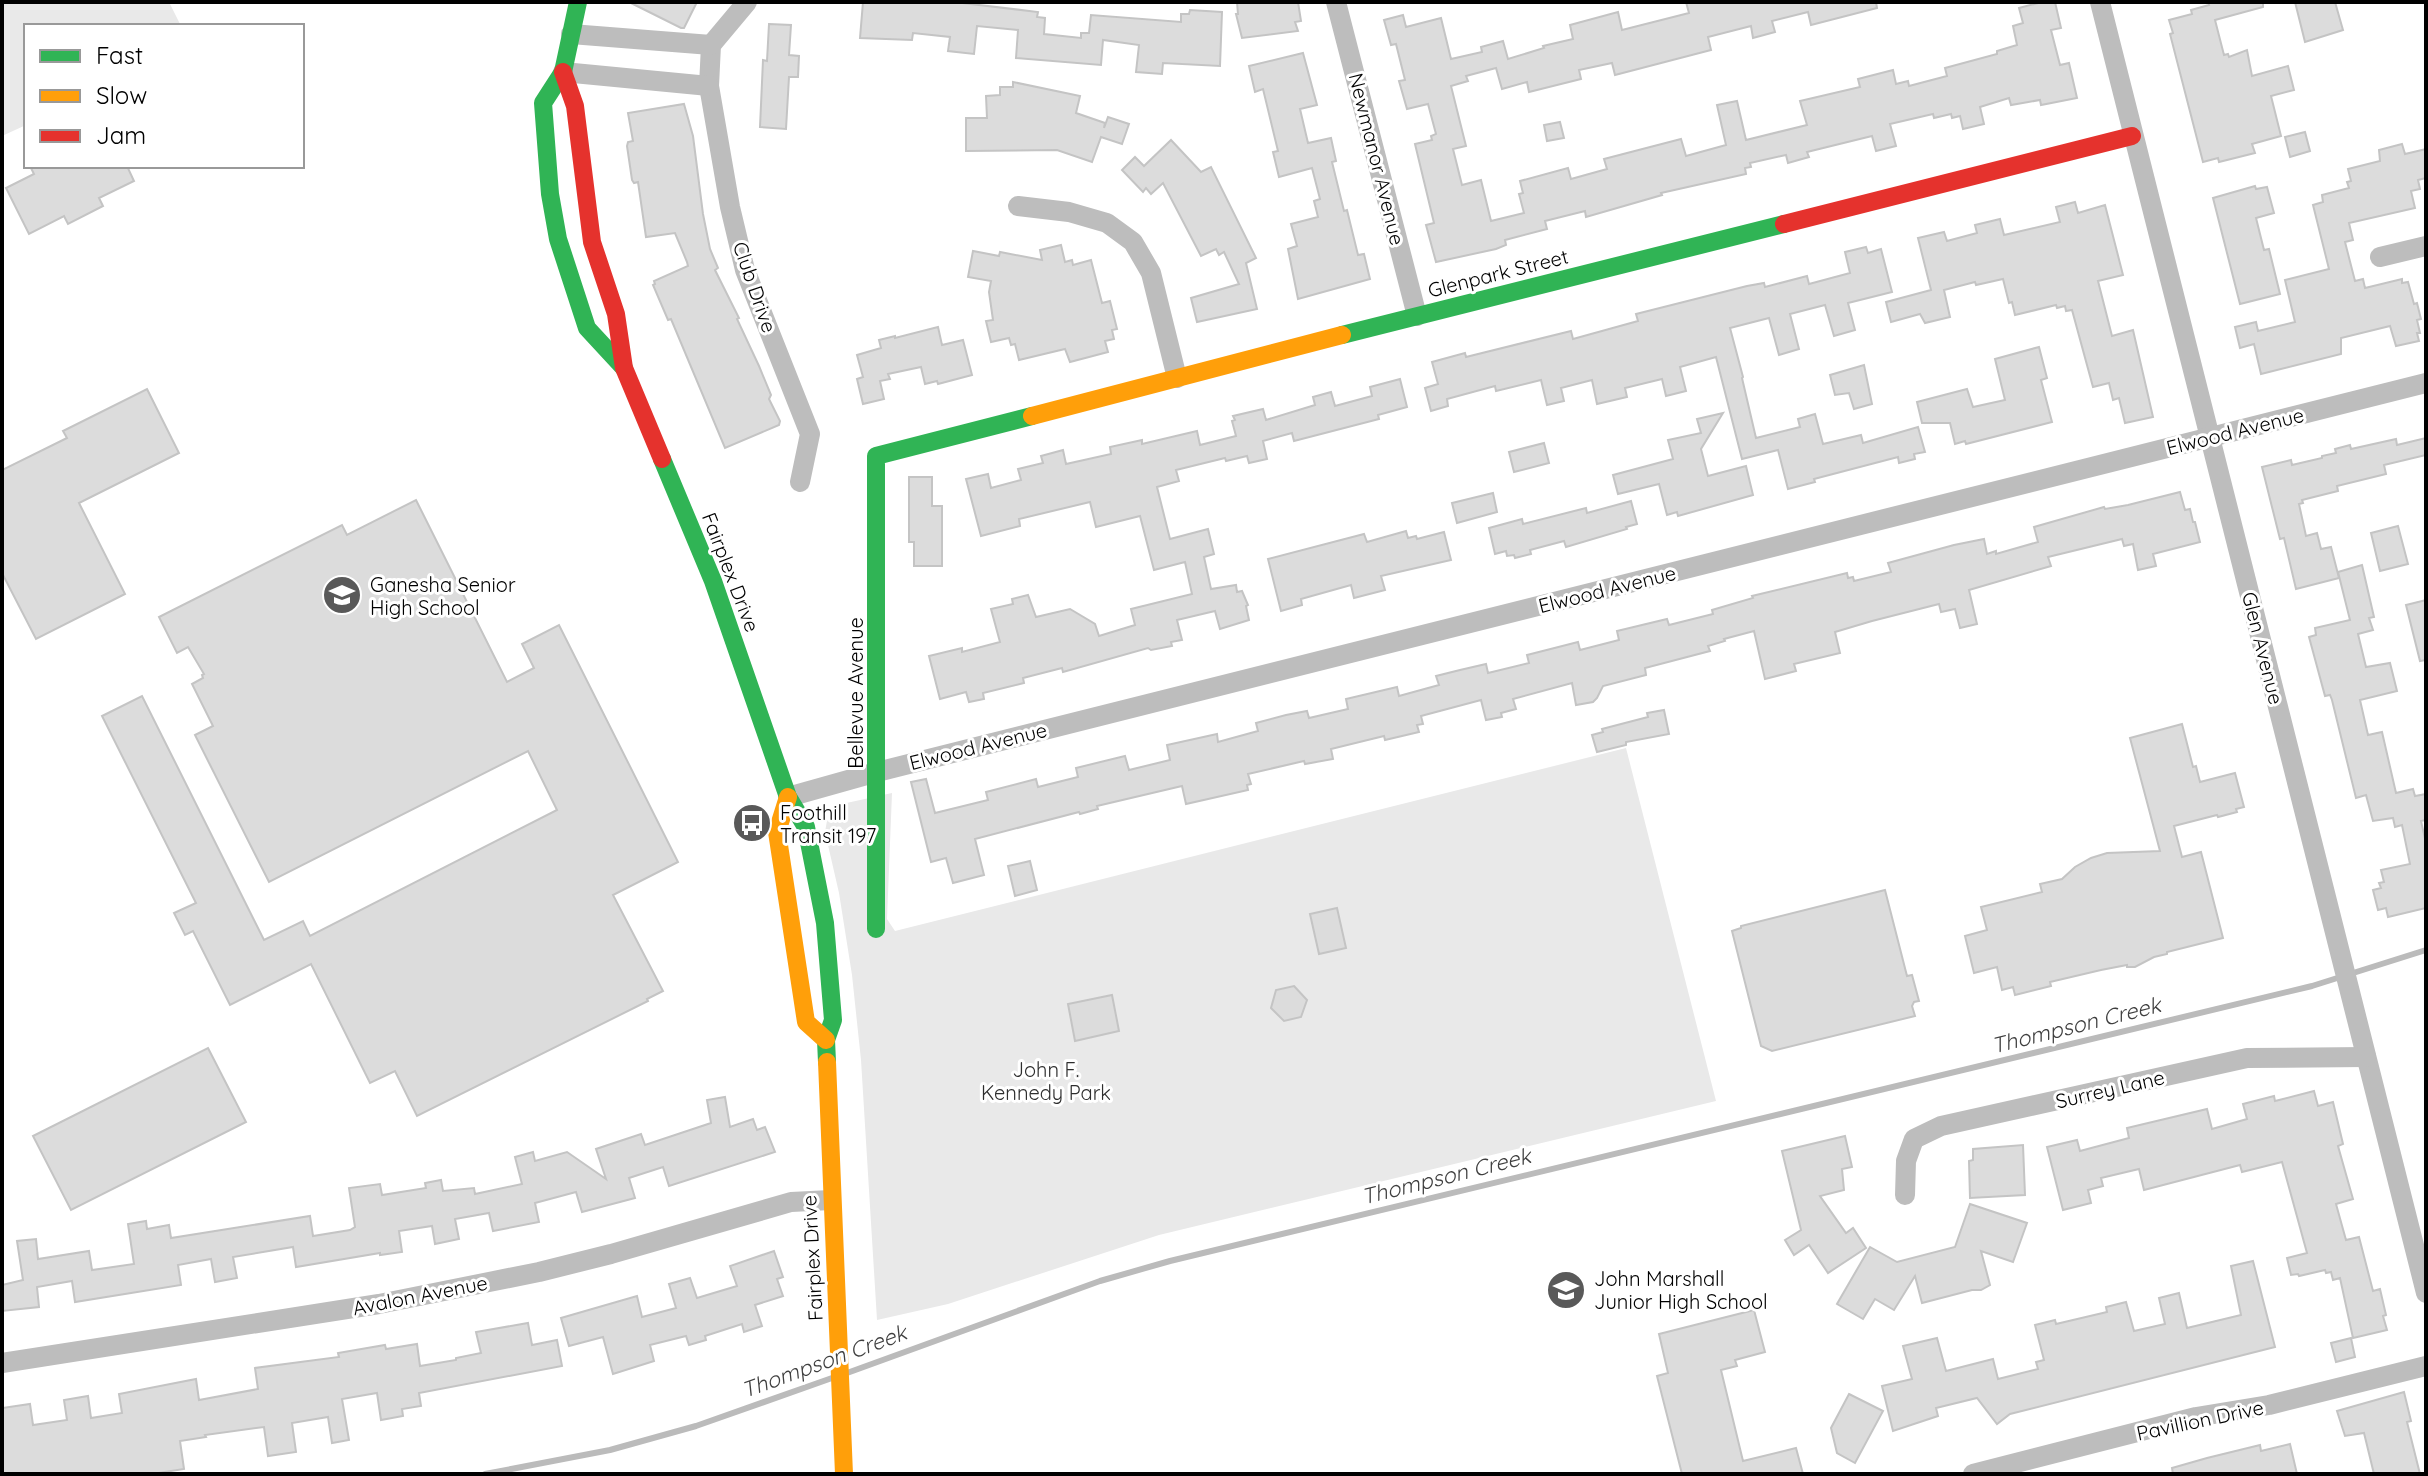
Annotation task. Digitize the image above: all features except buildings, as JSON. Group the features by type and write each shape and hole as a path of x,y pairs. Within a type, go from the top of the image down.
{"main road":[{"name":"Fairplex Drive","path":"578,2 563,72 543,103 550,194 558,239 587,328 624,368"},
{"name":"Fairplex Drive","path":"563,72 575,106 592,242 616,314 624,368 713,581 788,797 806,827 825,923 833,1020 826,1040 844,1474"},
{"name":"Glenpark Street","path":"876,456 2132,136"},
{"name":"Bellevue Avenue","path":"876,456 876,929"},
{"path":"788,797 777,832 806,1022 826,1040"}],"street":[{"path":"571,34 711,45 747,2"},
{"name":"Newmanor Avenue","path":"1336,2 1417,316"},
{"name":"Glen Avenue","path":"2100,2 2426,1293"},
{"name":"Club Drive","path":"711,45 709,86 730,207 745,270 810,434 800,482"},
{"path":"563,72 709,86"},
{"path":"1018,206 1069,212 1107,223 1133,242 1151,273 1177,378"},
{"path":"2380,257 2426,246"},
{"name":"Elwood Avenue","path":"788,797 877,772 2426,383"},
{"name":"Surrey Lane","path":"1905,1195 1906,1161 1914,1139 1941,1126 2247,1058 2366,1057"},
{"name":"Avalon Avenue","path":"2,1363 379,1304 611,1254 791,1202 831,1200"},
{"name":"Pavillion Drive","path":"1973,1474 2196,1417 2269,1405 2426,1366"}],"green space":[{"path":"2,2 169,2 180,24 24,24 24,126 2,136"},
{"name":"John F. Kennedy Park","path":"1626,748 1716,1101 1159,1235 948,1304 877,1320 861,1060 852,975 839,893 825,832 828,815 842,804 892,793 887,919 895,931"}],"waterway":[{"name":"Thompson Creek","path":"847,1373 1100,1281 1170,1261 2312,986 2426,950"},
{"name":"Thompson Creek","path":"485,1474 610,1450 696,1426 832,1378"}],"traffic: fast":[{"path":"578,2 563,72 543,103 550,194 558,239 587,328 624,368"},
{"path":"1342,335 1784,224"},
{"path":"876,929 876,456 1032,416"},
{"path":"662,459 713,581 788,797 806,827 825,923 833,1020 826,1040 827,1062"}],"traffic: slow":[{"path":"1032,416 1342,335"},
{"path":"788,797 777,832 806,1022 826,1040"},
{"path":"827,1062 844,1474"}],"traffic: jam":[{"path":"563,72 575,106 592,242 616,314 624,368 662,459"},
{"path":"1784,224 2132,136"}],"place":[{"name":"Ganesha Senior High School","path":"342,595"},
{"name":"Foothill Transit 197","path":"752,823"},
{"name":"John Marshall Junior High School","path":"1566,1290"}]}
